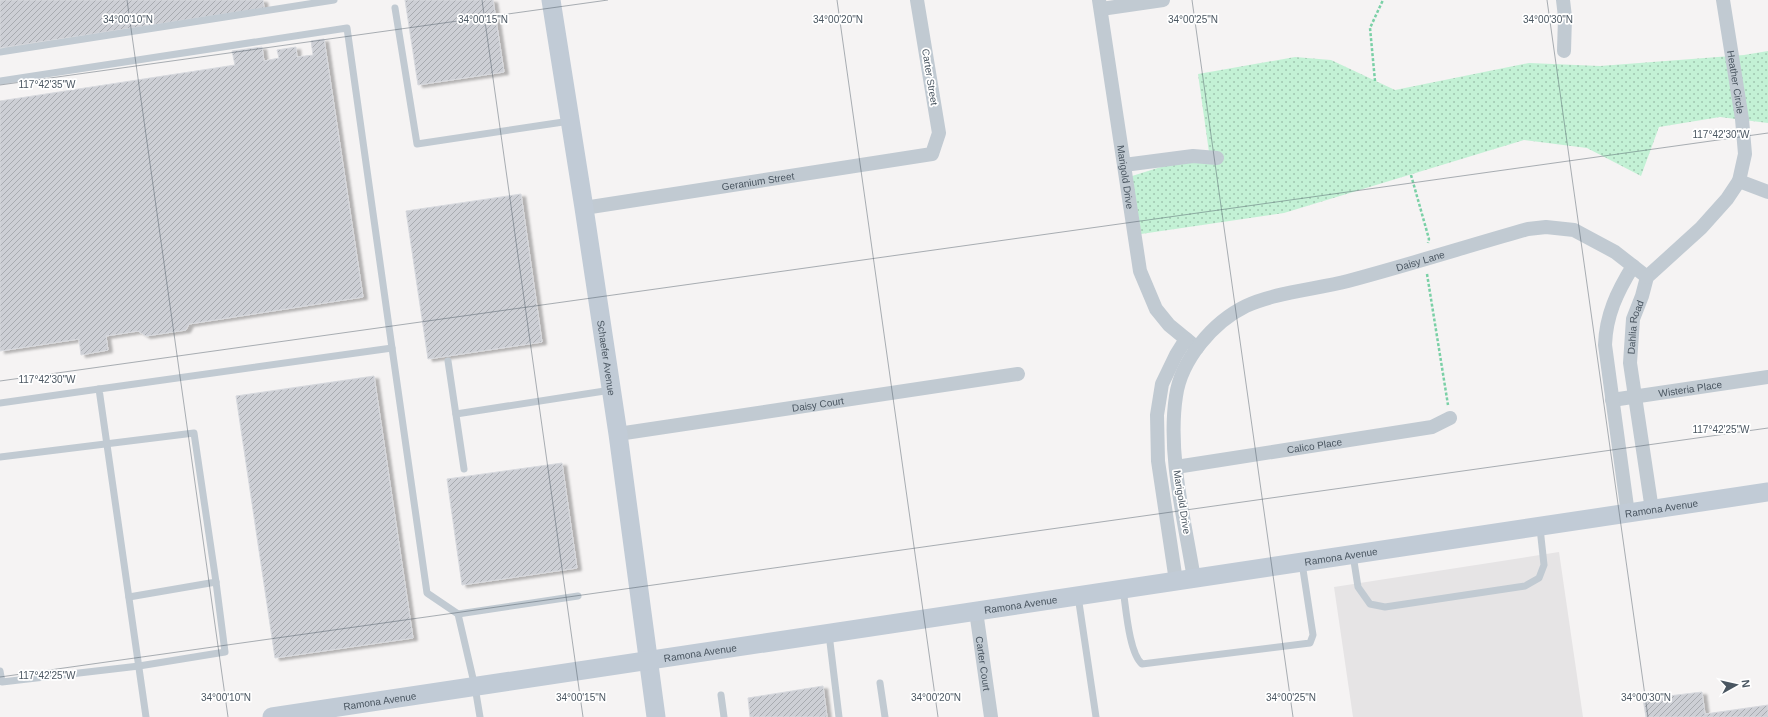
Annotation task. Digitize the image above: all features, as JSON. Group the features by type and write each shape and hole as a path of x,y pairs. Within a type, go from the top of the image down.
{"main road":[{"name":"Schaefer Avenue","path":"551,0 618,434 647,661 656,717"},
{"name":"Ramona Avenue","path":"272,717 1768,492"}],"street":[{"name":"Carter Street","path":"917,0 939,133 932,154"},
{"path":"1100,5 1163,0"},
{"path":"1562,0 1565,17 1564,51"},
{"name":"Heather Circle","path":"1722,0 1742,119 1745,154 1739,181"},
{"name":"Marigold Drive","path":"1100,5 1140,271 1156,309 1169,325 1198,348 1185,368 1176,395 1174,432 1185,580"},
{"name":"Geranium Street","path":"584,208 932,154"},
{"path":"1124,165 1194,156 1217,158"},
{"path":"1647,277 1701,228 1726,199 1739,181 1768,192"},
{"name":"Daisy Lane","path":"1198,348 1220,323 1246,306 1273,298 1348,281 1528,229 1546,227 1574,230 1615,252 1647,277"},
{"path":"1628,514 1605,345 1606,332 1614,300 1633,266"},
{"name":"Dahlia Road","path":"1647,277 1642,296 1633,319 1630,364 1652,510"},
{"name":"Marigold Drive","path":"1185,580 1158,461 1157,415 1162,384 1176,354 1186,339"},
{"name":"Daisy Court","path":"618,434 1018,374"},
{"name":"Wisteria Place","path":"1612,400 1768,377"},
{"name":"Calico Place","path":"1176,467 1432,426 1450,418"},
{"name":"Carter Court","path":"976,610 991,717"}],"lane":[{"path":"0,52 334,0"},
{"path":"395,8 417,144 570,121"},
{"path":"0,80 347,28 427,593 458,614 578,596"},
{"path":"0,403 392,348"},
{"path":"448,360 464,469"},
{"path":"99,389 146,717"},
{"path":"456,414 611,390"},
{"path":"0,457 194,433 225,652 139,666 2,682 0,671"},
{"path":"1353,554 1358,587 1370,604 1385,607 1393,606 1525,586 1539,578 1544,565 1540,527"},
{"path":"1123,589 1131,638 1137,660 1142,664 1310,643 1313,635 1302,562"},
{"path":"129,597 216,582"},
{"path":"1078,596 1096,717"},
{"path":"458,614 475,687 480,717"},
{"path":"829,634 839,717"},
{"path":"880,682 885,717"},
{"path":"721,695 724,717"}],"path":[{"path":"1375,81 1370,28 1383,0"},
{"path":"1410,175 1430,239 1424,259 1450,418"}],"shaded area":[{"path":"1559,552 1583,717 1353,717 1334,587"}],"green space":[{"path":"1768,51 1768,123 1720,117 1659,127 1641,176 1587,148 1524,140 1284,213 1141,234 1132,176 1209,152 1198,74 1295,57 1331,60 1395,90 1529,63 1600,66 1744,55"}],"building":[{"path":"0,0 263,0 264,8 0,48"},
{"path":"405,0 493,0 504,72 418,85"},
{"path":"324,39 363,297 189,324 186,330 146,336 138,331 106,336 108,350 81,355 79,339 0,351 0,101 235,65 232,51 262,47 264,61 279,58 277,50 296,47 297,57 313,55 311,41"},
{"path":"521,194 542,342 428,359 406,211"},
{"path":"374,376 413,638 275,658 236,396"},
{"path":"562,463 577,568 462,585 447,479"},
{"path":"823,686 827,717 750,717 748,698"},
{"path":"1702,692 1705,714 1768,705 1768,717 1646,717 1643,699"}]}
